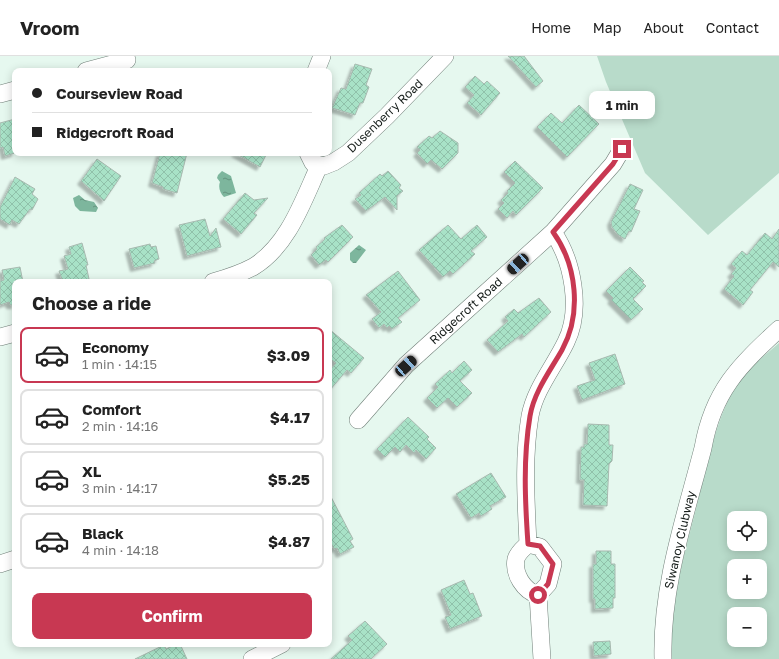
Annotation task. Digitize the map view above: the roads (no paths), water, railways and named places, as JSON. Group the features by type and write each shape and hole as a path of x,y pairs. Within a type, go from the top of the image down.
{"street":[{"path":"317,68 322,56"},
{"name":"Dusenberry Road","path":"224,279 235,276 254,266 281,241 295,216 313,159 334,162 348,152 387,116 445,56"},
{"path":"100,68 127,62"},
{"path":"0,94 12,91"},
{"name":"Ridgecroft Road","path":"358,420 406,366 553,232 613,164 622,149"},
{"path":"528,544 524,487 530,416 538,392 567,340 574,302 569,262 562,244 553,232"},
{"name":"Siwanoy Clubway","path":"663,659 663,616 671,574 709,423 722,391 732,376 779,329"},
{"path":"0,337 12,334"},
{"path":"528,544 540,546 553,564 548,584 538,595 542,659"},
{"path":"528,544 519,552 516,558 516,568 519,579 528,591 538,595"},
{"path":"0,564 12,560"},
{"path":"252,659 276,647"}],"water":[{"path":"222,171 231,176 236,193 224,197 220,192 220,182 217,178"},
{"path":"79,195 85,200 94,202 98,208 96,212 80,211 75,206 73,198"},
{"path":"359,245 366,250 356,263 353,263 350,260 350,253"}]}
